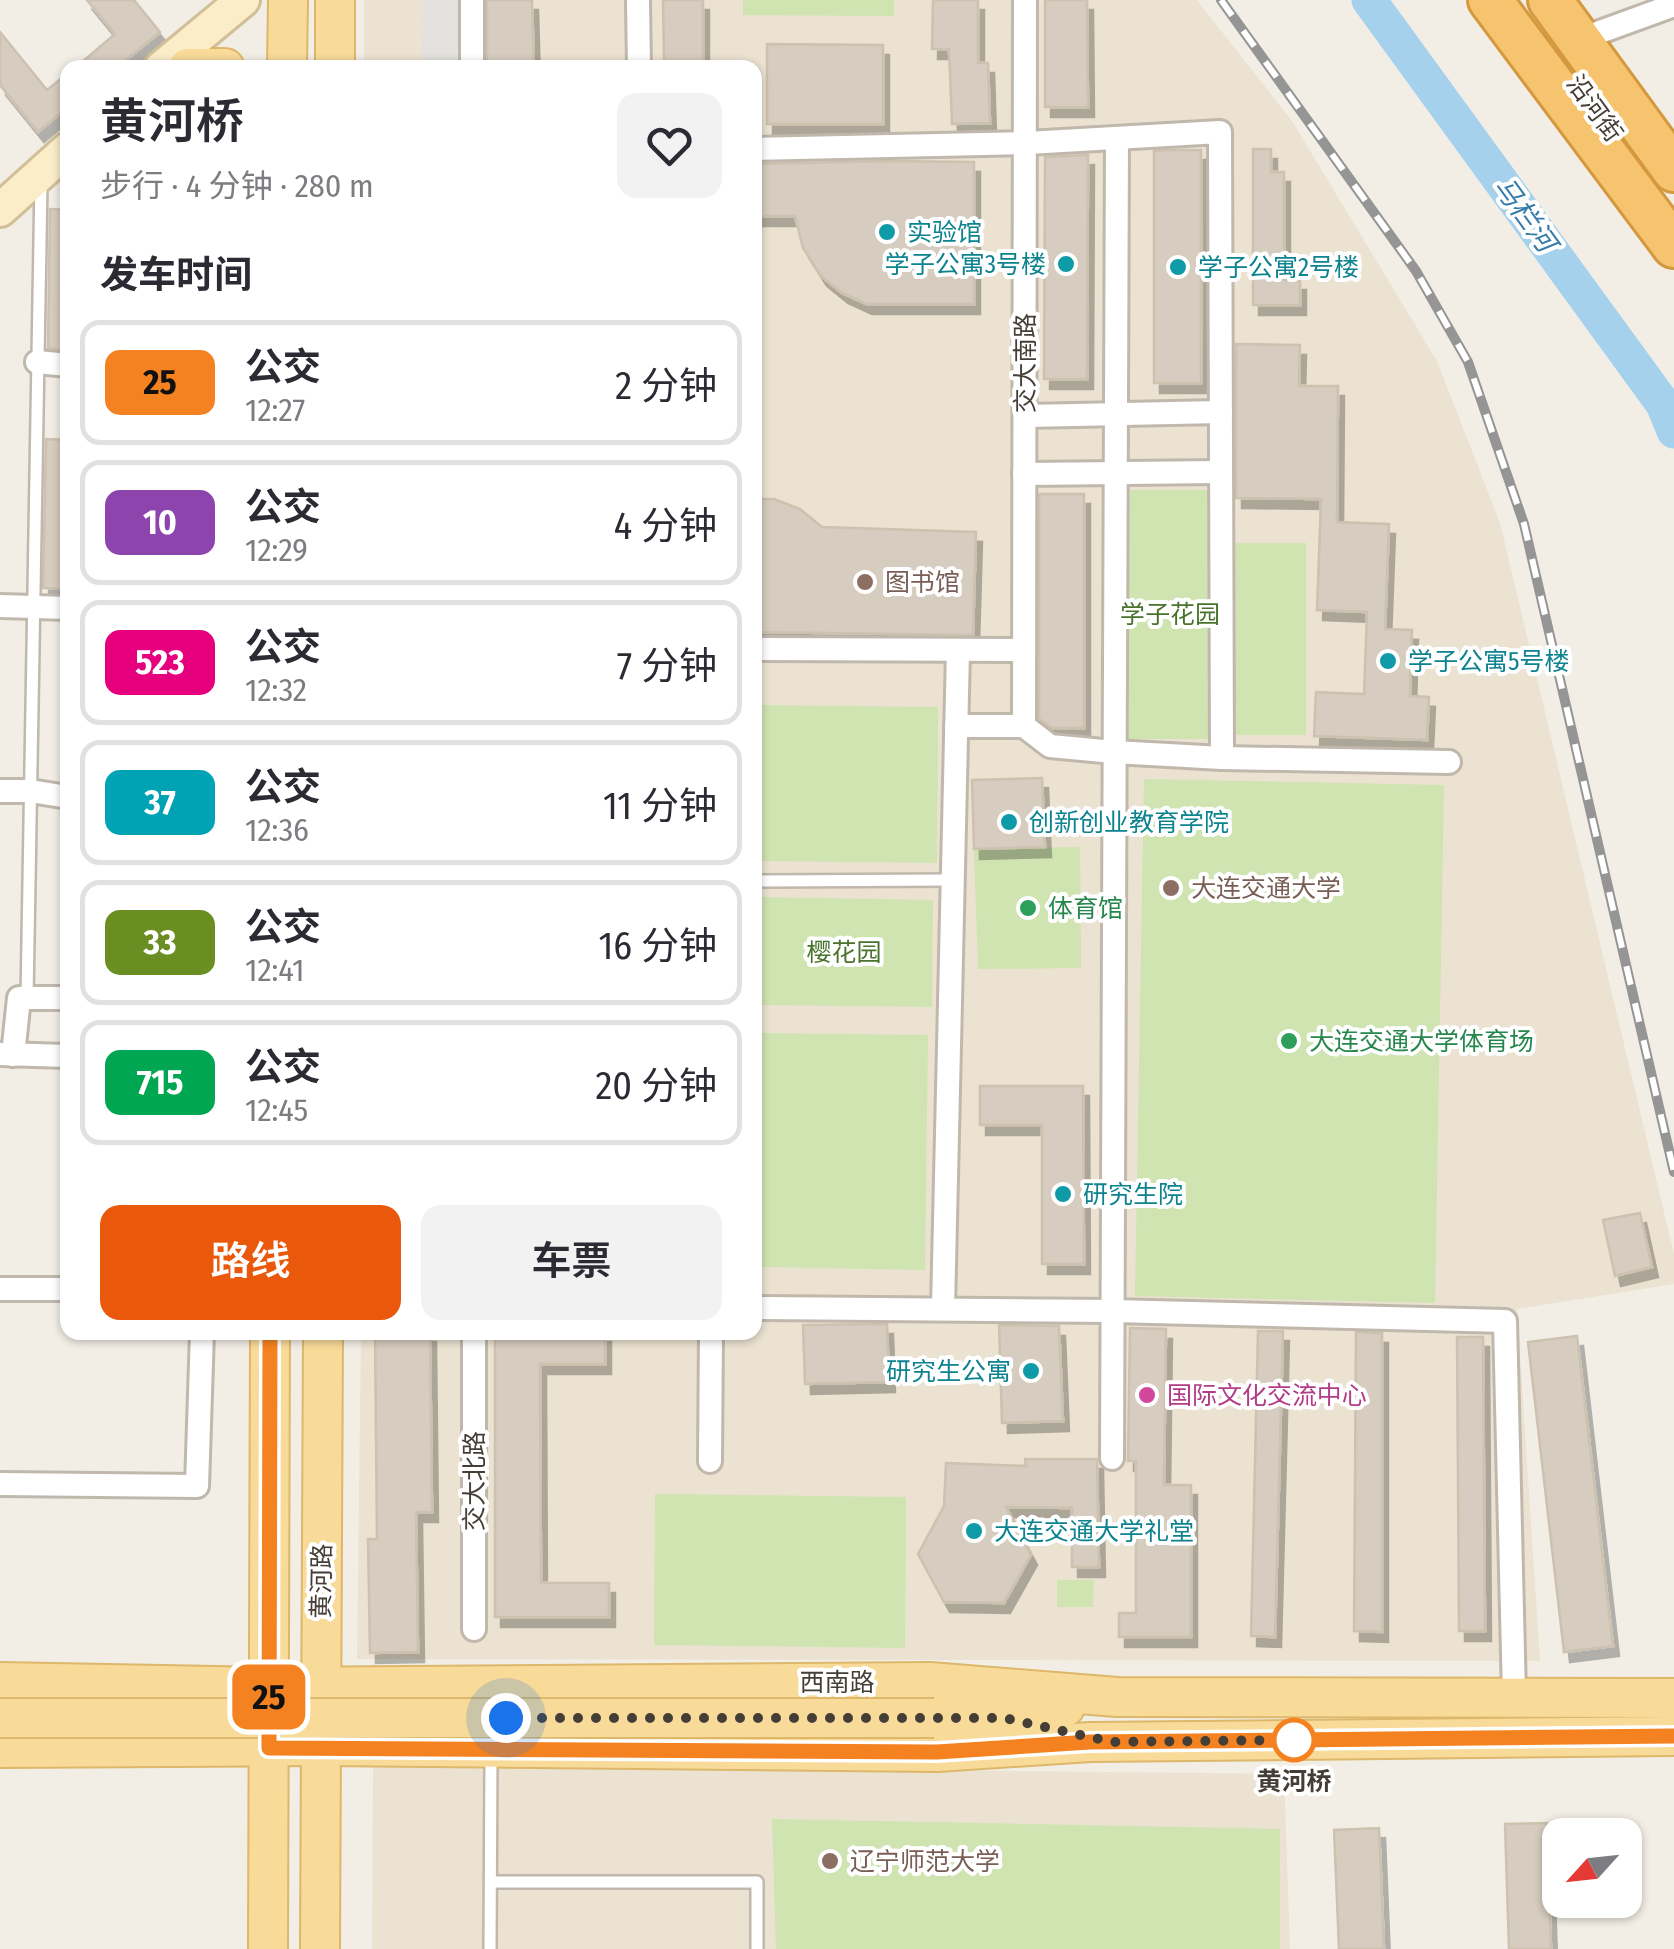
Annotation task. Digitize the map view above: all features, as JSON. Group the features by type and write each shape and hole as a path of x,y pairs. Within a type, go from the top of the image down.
{"highway":[{"path":"1490,0 1674,246"},
{"name":"沿河街","path":"1517,0 1674,216"},
{"name":"沿河街","path":"1550,0 1674,169"},
{"path":"1564,0 1674,169"}],"main road":[{"path":"288,0 288,60"},
{"path":"334,60 335,0"},
{"name":"黄河路","path":"268,1949 270,1340"},
{"name":"黄河路","path":"320,1949 323,1340"},
{"name":"西南路","path":"0,1682 320,1687 930,1682 1117,1697 1674,1698"},
{"path":"1004,1718 1117,1697"},
{"name":"西南路","path":"0,1718 1004,1718"},
{"path":"1004,1718 1112,1742"},
{"path":"0,1748 322,1746 937,1752 1112,1742 1674,1736"}],"street":[{"path":"167,60 204,11 244,0"},
{"path":"472,0 472,60"},
{"path":"638,0 639,60"},
{"name":"交大南路","path":"1024,726 1025,0"},
{"path":"1589,36 1674,6"},
{"path":"762,149 1027,143 1220,132 1222,758"},
{"path":"1112,1458 1116,138"},
{"path":"0,210 60,157"},
{"path":"37,362 60,363"},
{"path":"1025,416 1221,412"},
{"path":"1024,474 1221,472"},
{"path":"0,606 60,607"},
{"path":"762,649 1023,650"},
{"path":"943,1310 958,650"},
{"path":"956,726 1024,726 1050,746 1114,752 1449,762"},
{"path":"0,791 60,796"},
{"path":"60,998 19,998 6,1054 60,1056"},
{"path":"0,1289 60,1289"},
{"path":"762,1308 1112,1311 1505,1321 1514,1696"},
{"path":"0,1484 197,1486 202,1340"},
{"name":"交大北路","path":"474,1340 474,1630"},
{"path":"710,1462 711,1340"}],"lane":[{"path":"27,998 41,173"},
{"path":"762,880 952,880"},
{"path":"490,1949 492,1749"},
{"path":"491,1882 758,1882 757,1949"}],"shaded area":[{"name":"大连交通大学","path":"364,0 1197,0 1292,121 1437,361 1500,523 1674,1254 1674,1284 1517,1309 1540,1661 357,1659 361,1340 762,1340 762,60 364,60"},
{"path":"423,0 462,0 463,60 422,60"},
{"name":"辽宁师范大学","path":"373,1764 1284,1774 1290,1949 372,1949"}],"green space":[{"path":"743,0 894,0 894,16 743,15"},
{"name":"学子花园","path":"1128,490 1211,490 1212,739 1129,739"},
{"path":"1233,543 1306,543 1306,735 1232,735"},
{"path":"762,705 938,707 937,863 762,861"},
{"name":"大连交通大学体育场","path":"1144,779 1444,785 1435,1303 1135,1296"},
{"name":"体育馆","path":"1080,847 1081,968 978,969 974,849"},
{"name":"樱花园","path":"762,897 933,900 932,1007 762,1005"},
{"path":"762,1033 928,1035 925,1270 762,1267"},
{"path":"655,1494 906,1497 905,1648 654,1645"},
{"path":"1057,1580 1094,1580 1093,1607 1057,1607"},
{"path":"772,1819 1280,1829 1280,1949 776,1949"}],"building":[{"path":"87,0 134,0 160,32 126,60 84,60 115,34"},
{"path":"487,0 532,0 534,60 487,60"},
{"path":"663,0 703,0 703,60 664,60"},
{"path":"933,0 978,0 978,63 988,63 990,123 952,124 949,49 932,49"},
{"path":"1045,0 1087,0 1088,107 1045,107"},
{"path":"0,32 47,90 60,79 60,114 38,132 0,85"},
{"path":"767,44 883,45 883,124 767,124"},
{"path":"1253,149 1271,149 1271,172 1284,172 1284,280 1300,280 1300,305 1253,305"},
{"name":"学子公寓2号楼","path":"1201,150 1201,383 1154,383 1154,151"},
{"name":"学子公寓3号楼","path":"1088,155 1087,379 1044,379 1045,157"},
{"name":"实验馆","path":"974,162 974,304 866,304 842,293 821,276 803,248 795,216 762,216 762,164"},
{"path":"50,209 60,210 60,349 48,348"},
{"path":"1236,344 1300,345 1299,386 1338,386 1337,522 1389,524 1385,629 1412,630 1410,696 1429,697 1427,740 1314,736 1316,692 1364,694 1367,612 1317,610 1321,499 1236,498"},
{"path":"46,439 60,440 60,589 43,588"},
{"path":"1039,494 1084,494 1084,728 1052,728 1039,719"},
{"name":"图书馆","path":"762,499 774,499 800,509 822,527 976,532 973,635 762,632"},
{"name":"创新创业教育学院","path":"1042,778 1045,847 974,849 972,780"},
{"name":"研究生院","path":"980,1086 1083,1086 1084,1264 1042,1264 1042,1125 980,1125"},
{"path":"1640,1213 1652,1267 1615,1276 1603,1220"},
{"path":"887,1324 889,1382 805,1384 803,1325"},
{"name":"研究生公寓","path":"999,1325 1059,1326 1063,1421 1002,1423"},
{"path":"1130,1328 1166,1329 1164,1485 1191,1485 1191,1637 1119,1637 1119,1613 1136,1613 1136,1461 1128,1461"},
{"path":"1258,1331 1283,1331 1275,1637 1251,1636"},
{"path":"1356,1332 1382,1333 1382,1632 1354,1631"},
{"path":"1577,1336 1613,1646 1564,1652 1528,1342"},
{"path":"1457,1337 1483,1337 1485,1631 1459,1631"},
{"path":"375,1340 430,1340 432,1512 416,1512 418,1652 370,1653 368,1539 377,1539"},
{"path":"495,1340 605,1340 605,1364 540,1364 541,1583 609,1583 609,1617 495,1617"},
{"name":"大连交通大学礼堂","path":"1025,1459 1097,1459 1099,1567 1072,1567 1072,1508 1006,1507 1031,1555 1004,1603 944,1602 918,1554 944,1506 946,1463 1026,1466"},
{"path":"1542,1823 1542,1918 1550,1918 1551,1949 1509,1949 1505,1824"},
{"path":"1379,1828 1384,1949 1339,1949 1334,1830"}],"waterway":[{"name":"马栏河","path":"1369,0 1663,404 1674,431"}],"railway":[{"path":"1221,0 1416,271 1468,362 1524,524 1674,1172"}],"bus line":[{"name":"25","path":"270,1340 269,1748 937,1752 1090,1742 1674,1736"}],"place":[{"name":"实验馆","path":"887,232"},
{"name":"学子公寓3号楼","path":"1066,264"},
{"name":"学子公寓2号楼","path":"1178,267"},
{"name":"图书馆","path":"865,582"},
{"name":"学子公寓5号楼","path":"1388,661"},
{"name":"创新创业教育学院","path":"1009,822"},
{"name":"大连交通大学","path":"1171,888"},
{"name":"体育馆","path":"1028,908"},
{"name":"大连交通大学体育场","path":"1289,1041"},
{"name":"研究生院","path":"1063,1194"},
{"name":"研究生公寓","path":"1031,1371"},
{"name":"国际文化交流中心","path":"1147,1395"},
{"name":"大连交通大学礼堂","path":"974,1531"},
{"name":"黄河桥","path":"1294,1740"},
{"name":"辽宁师范大学","path":"830,1861"}],"route":[{"path":"506,1718 1004,1718 1112,1742 1294,1740"}]}
